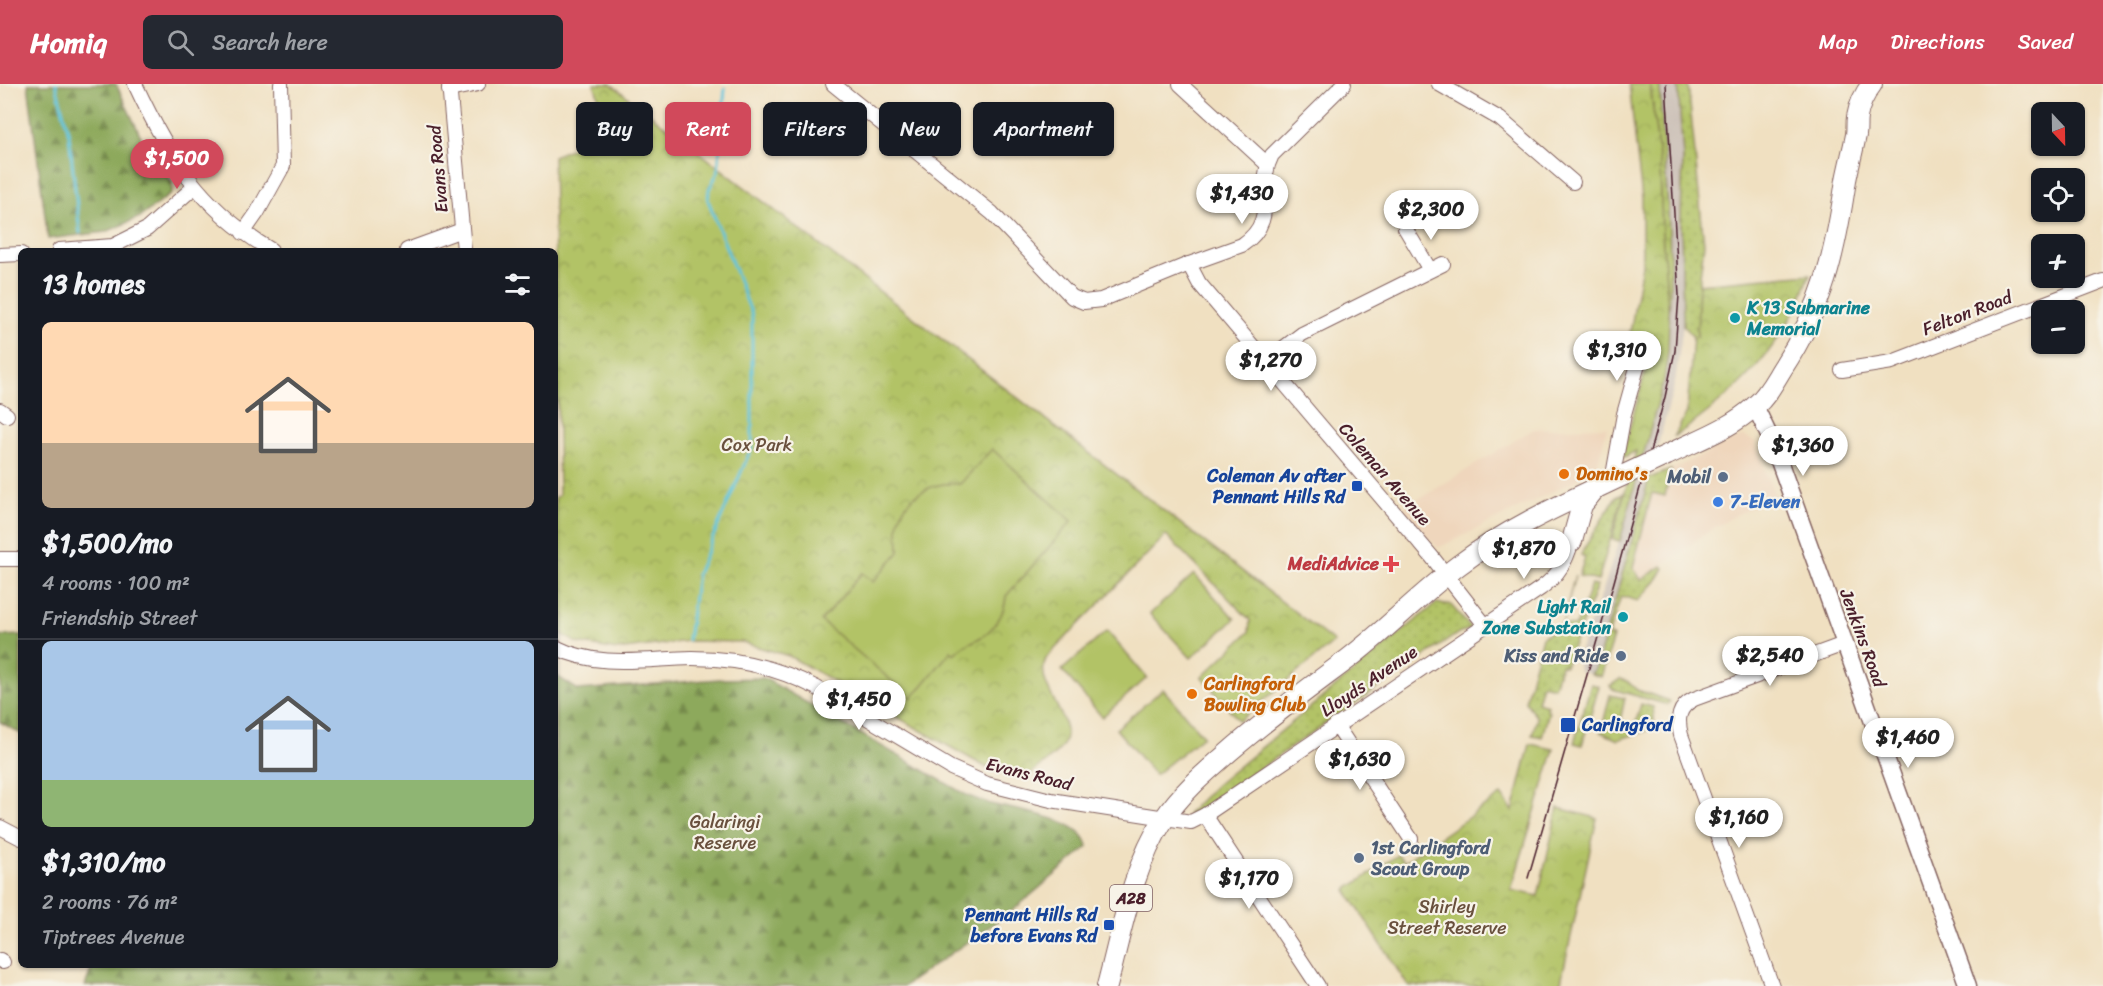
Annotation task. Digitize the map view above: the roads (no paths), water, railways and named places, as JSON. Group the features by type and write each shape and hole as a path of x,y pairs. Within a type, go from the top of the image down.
{"highway":[{"name":"A28","path":"1110,985 1139,871 1156,832 1178,801 1197,781 1285,705 1350,657 1446,575 1488,546 1611,481 1722,429 1755,406 1767,393 1793,352 1824,286 1838,231 1857,117 1864,94 1872,84"},
{"name":"A28","path":"1856,133 1868,119 1876,99 1877,84"},
{"path":"1572,541 1582,504 1611,481"}],"main road":[{"name":"Jenkins Road","path":"1755,406 1773,444 1968,986"}],"street":[{"path":"135,84 161,138 194,187 243,232 268,248"},
{"path":"243,232 257,213 283,166 281,84"},
{"path":"449,87 478,84"},
{"path":"833,84 992,213 1072,297 1084,302 1101,300 1242,245 1259,230 1264,214 1267,164 1272,155 1344,84"},
{"path":"1180,84 1267,164"},
{"path":"1439,84 1500,119 1573,182"},
{"name":"Evans Road","path":"449,87 464,248"},
{"path":"113,248 147,229 194,187"},
{"path":"1265,362 1302,334 1436,267 1405,228"},
{"path":"412,248 462,230"},
{"path":"0,255 18,254"},
{"name":"Coleman Avenue","path":"1189,264 1199,283 1446,575 1485,625"},
{"name":"Felton Road","path":"1842,370 1892,362 2103,281"},
{"path":"1611,481 1624,414 1640,357"},
{"name":"Lloyds Avenue","path":"1166,817 1191,822 1205,815 1485,625 1554,578 1562,568 1572,541"},
{"path":"0,559 18,559"},
{"path":"1772,986 1681,735 1678,724 1679,712 1694,699 1844,644"},
{"name":"Evans Road","path":"558,648 570,654 603,661 720,659 773,669 817,688 951,768 987,784 1051,800 1166,817"},
{"path":"1336,725 1411,839"},
{"path":"1205,815 1318,986"},
{"path":"0,827 18,836"}],"waterway":[{"path":"56,84 69,135 80,233"},
{"path":"688,640 697,574 752,447 752,315 708,200 709,189 718,172 725,88"}],"tram line":[{"path":"1528,878 1614,582 1665,397 1675,351 1679,295 1666,84"}],"place":[{"name":"K 13 Submarine Memorial","path":"1735,318"},
{"name":"Domino's","path":"1564,474"},
{"name":"Mobil","path":"1723,477"},
{"name":"Coleman Av after Pennant Hills Rd","path":"1357,486"},
{"name":"7-Eleven","path":"1718,502"},
{"name":"MediAdvice","path":"1391,564"},
{"name":"Light Rail Zone Substation","path":"1623,617"},
{"name":"Kiss and Ride","path":"1621,656"},
{"name":"Carlingford Bowling Club","path":"1192,694"},
{"name":"Carlingford","path":"1568,725"},
{"name":"1st Carlingford Scout Group","path":"1359,858"},
{"name":"Pennant Hills Rd before Evans Rd","path":"1109,925"}],"park label":[{"name":"Cox Park","path":"757,445"},
{"name":"Galaringi Reserve","path":"725,832"},
{"name":"Shirley Street Reserve","path":"1447,917"}]}
